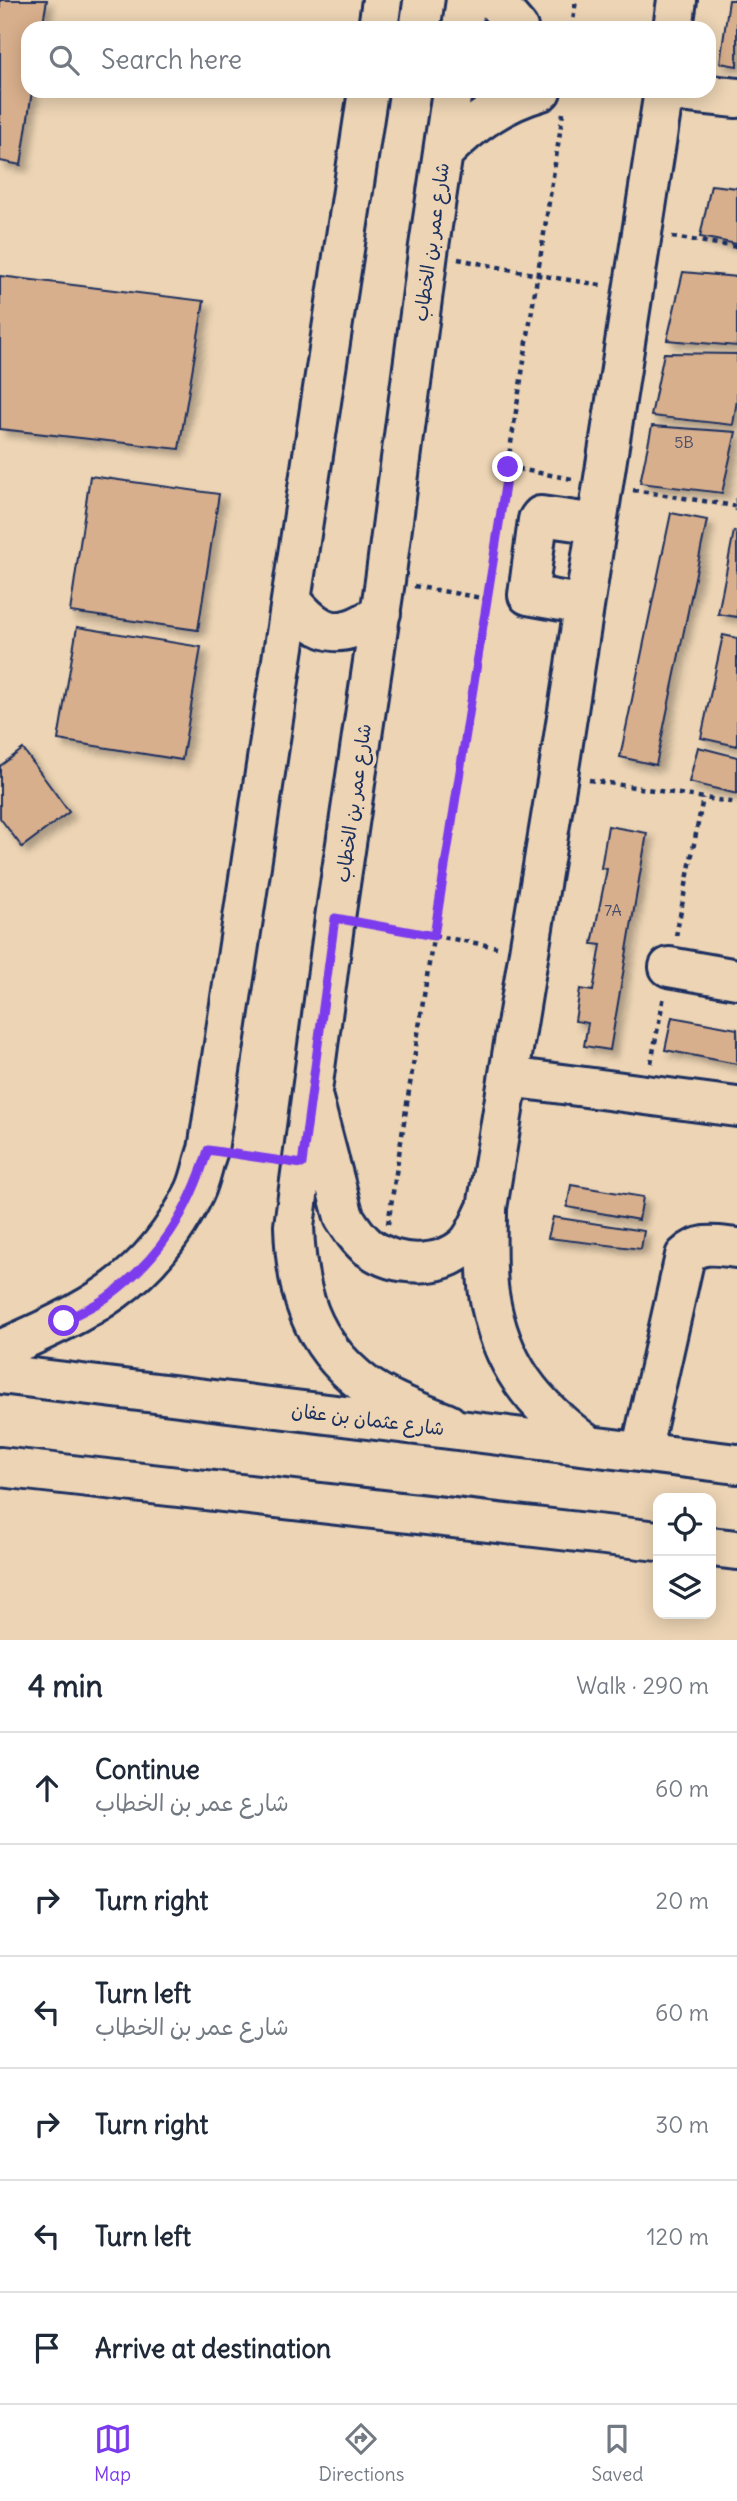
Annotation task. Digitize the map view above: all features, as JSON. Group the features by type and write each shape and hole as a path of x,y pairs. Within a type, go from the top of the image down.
{"street":[{"path":"379,21 382,0"},
{"path":"462,21 466,0"},
{"path":"494,0 512,21"},
{"path":"674,21 677,0"},
{"path":"716,95 737,97"},
{"path":"0,1350 64,1321 105,1298 142,1268 173,1231 196,1189 208,1150 367,98"},
{"name":"شارع عمر بن الخطاب","path":"451,98 294,1226 295,1261 302,1296 316,1329 338,1359 365,1384 396,1402 466,1431"},
{"path":"444,152 464,132 512,101 553,98"},
{"path":"589,1446 558,1423 541,1405 511,1364 496,1329 488,1292 488,1208 663,98"},
{"path":"584,605 528,595 538,520 541,516 597,524"},
{"path":"292,601 304,617 321,628 341,633 362,626 383,597"},
{"path":"669,967 737,979"},
{"path":"509,1077 737,1107"},
{"path":"312,1095 345,1217 361,1240 383,1256 405,1262 426,1262 448,1257 467,1245 488,1208"},
{"path":"641,1452 685,1256 693,1248 703,1245 737,1248"},
{"name":"شارع عثمان بن عفان","path":"0,1374 737,1464"},
{"path":"0,1467 653,1540"},
{"path":"716,1548 737,1550"}],"path":[{"path":"573,21 576,0"},
{"path":"383,1256 538,275 553,98"},
{"path":"642,232 737,247"},
{"path":"428,253 538,275 633,289"},
{"path":"508,467 736,508 737,498"},
{"path":"383,597 487,599"},
{"path":"558,775 737,803"},
{"path":"335,918 529,953"},
{"path":"208,1150 302,1164"}],"building":[{"path":"0,0 47,0 43,21 21,21 21,98 31,98 21,165 0,161"},
{"path":"729,0 737,0 737,66 720,63"},
{"path":"711,185 737,188 737,244 700,237"},
{"path":"683,272 737,277 737,346 667,340"},
{"path":"0,276 204,301 179,449 0,429"},
{"path":"664,353 737,354 737,400 733,425 651,416"},
{"path":"652,426 736,432 722,493 640,483"},
{"path":"90,476 219,494 198,630 70,612"},
{"path":"671,513 707,520 656,765 620,757"},
{"path":"734,531 737,532 737,617 718,614"},
{"path":"77,627 201,647 182,760 58,740"},
{"path":"723,635 737,638 737,746 701,738"},
{"path":"698,747 737,757 737,794 689,782"},
{"path":"23,749 69,812 22,847 0,818 0,766"},
{"path":"608,826 647,833 610,1050 584,1046 588,1023 575,1021 580,989 593,991 601,945 592,944 607,869 601,868"},
{"path":"672,1017 737,1029 737,1064 665,1050"},
{"path":"571,1185 643,1197 639,1220 567,1207"},
{"path":"553,1217 644,1231 641,1249 548,1238"}],"route":[{"path":"64,1321 105,1298 142,1268 173,1231 196,1189 208,1150 302,1164 335,918 434,936 508,467"}]}
